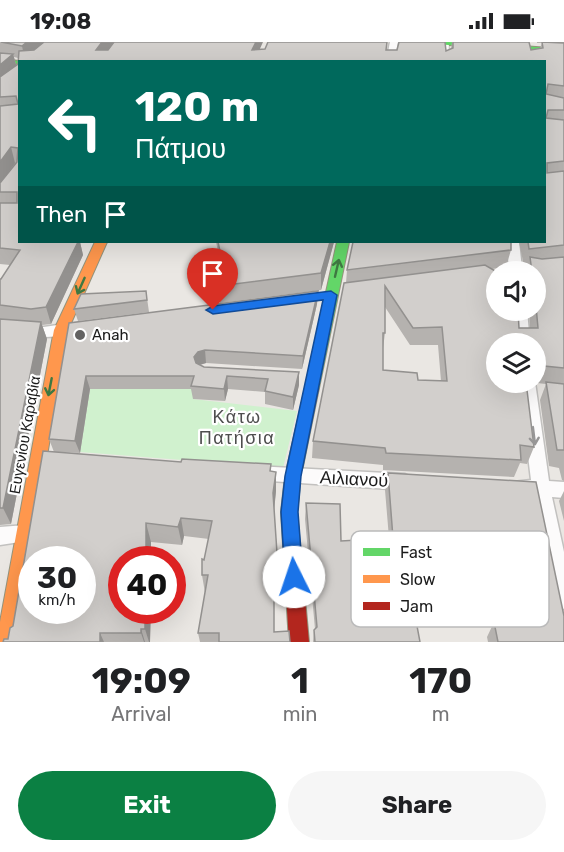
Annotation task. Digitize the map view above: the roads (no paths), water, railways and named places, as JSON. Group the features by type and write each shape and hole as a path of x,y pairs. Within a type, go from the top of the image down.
{"street":[{"path":"390,60 394,42"},
{"path":"443,42 532,51 564,51"},
{"path":"0,60 18,62"},
{"name":"Ευγενίου Καραβία","path":"6,642 26,534 36,460 61,330 101,243"},
{"path":"299,642 289,512 293,476 343,243"},
{"path":"513,243 516,261"},
{"path":"546,269 564,267"},
{"path":"0,328 37,333 83,327"},
{"path":"293,376 315,378"},
{"path":"528,393 540,489 564,599"},
{"path":"36,460 60,462"},
{"name":"Αιλιανού","path":"235,472 419,482"},
{"path":"499,486 564,490"},
{"path":"0,536 26,534"}],"lane":[{"path":"443,42 446,60"}],"place":[{"name":"Anah","path":"80,335"}],"district":[{"name":"Κάτω Πατήσια","path":"237,427"}]}
